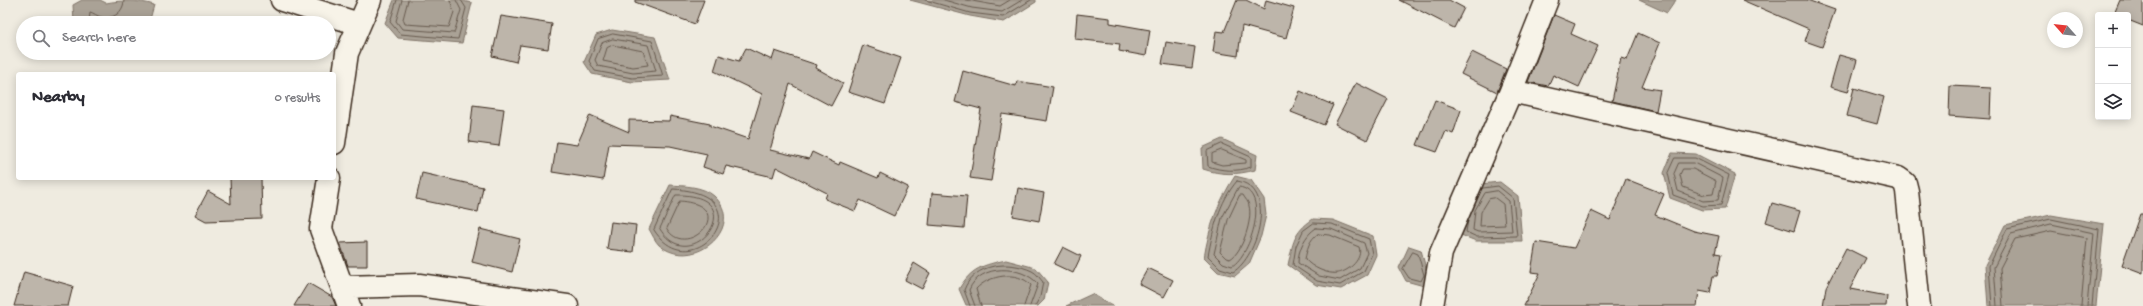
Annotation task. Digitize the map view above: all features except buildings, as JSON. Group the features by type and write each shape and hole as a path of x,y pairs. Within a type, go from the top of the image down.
{"street":[{"path":"282,0 333,16"},
{"path":"336,129 347,53 370,0"},
{"path":"1432,306 1441,253 1511,91 1547,0"},
{"path":"336,17 359,24"},
{"path":"1511,91 1898,178 1905,183 1907,191 1919,306"},
{"path":"329,180 321,229 346,297 419,285 567,306"}],"water":[{"path":"82,0 100,0 106,3 136,1 154,5 151,16 74,16 73,5"},
{"path":"394,0 458,0 472,3 462,43 398,38 385,23"},
{"path":"910,0 1036,0 1036,2 1004,22 970,16"},
{"path":"1639,0 1676,0 1667,13"},
{"path":"612,30 655,37 670,80 632,82 592,74 584,62 596,35"},
{"path":"1222,139 1257,155 1255,170 1229,174 1203,169 1202,148"},
{"path":"1672,153 1696,154 1735,174 1725,209 1702,210 1670,198 1664,173"},
{"path":"1235,176 1251,180 1264,199 1266,215 1261,236 1249,264 1235,276 1218,272 1204,258 1215,215"},
{"path":"1500,182 1518,196 1522,241 1476,241 1461,235 1467,206 1480,184"},
{"path":"670,185 693,187 704,190 714,196 723,208 724,220 720,232 712,243 700,250 687,254 673,252 659,245 649,229"},
{"path":"2051,215 2104,224 2096,306 1988,306 1985,265 2005,225"},
{"path":"1313,219 1333,220 1373,236 1376,255 1367,275 1341,289 1316,285 1288,265 1295,239 1301,229"},
{"path":"1409,246 1421,250 1428,276 1424,286 1406,281 1399,268"},
{"path":"1006,260 1036,268 1048,282 1044,300 1038,306 966,305 959,289 968,276 978,268"},
{"path":"1092,294 1113,306 1066,306"}]}
